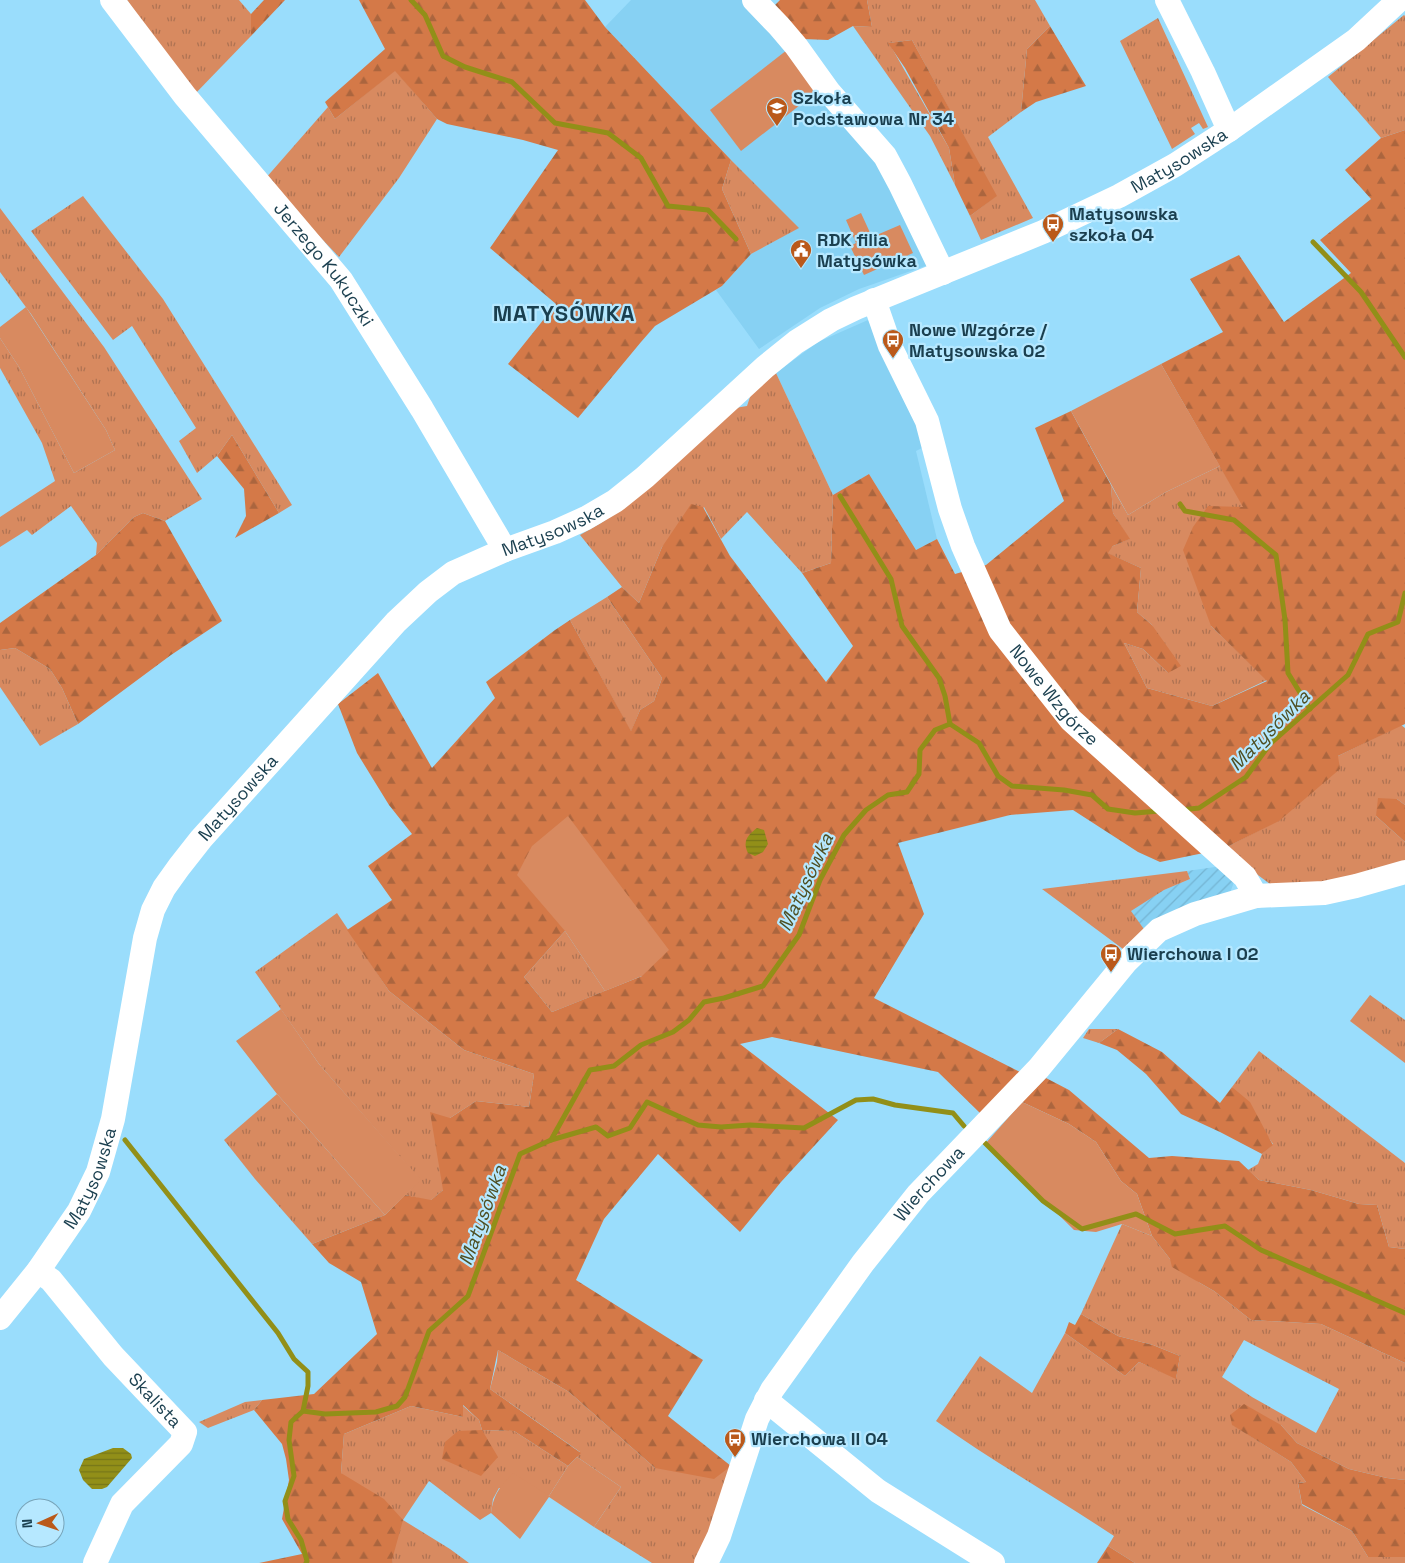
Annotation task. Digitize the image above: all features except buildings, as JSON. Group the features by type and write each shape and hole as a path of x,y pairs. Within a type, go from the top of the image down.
{"street":[{"name":"Jerzego Kukuczki","path":"112,0 185,96 341,280 422,408 505,550"},
{"path":"754,0 796,46 829,92 885,156 943,273"},
{"path":"1167,0 1229,130"},
{"name":"Matysowska","path":"0,1318 38,1271 79,1211 101,1164 114,1119 145,938 153,910 164,888 201,839 396,622 428,592 453,573 505,550 555,532 586,518 615,501 645,477 765,367 796,342 831,320 874,300 1043,232 1119,196 1175,165 1229,130 1356,40 1399,0"},
{"name":"Nowe Wzgórze","path":"874,300 890,346 927,421 950,509 963,546 1000,630 1071,720 1245,877 1256,896"},
{"path":"1256,896 1324,893 1405,872"},
{"name":"Wierchowa","path":"706,1563 718,1536 757,1419 766,1400 863,1263 918,1194 1039,1068 1126,962 1159,930 1195,914 1256,896"},
{"name":"Skalista","path":"38,1271 51,1280 113,1356 185,1432 181,1444 122,1504 95,1563"},
{"path":"766,1400 878,1490 993,1563"}],"shaded area":[{"name":"Szkoła Podstawowa Nr 34","path":"631,0 747,0 881,159 931,264 859,289 820,308 759,349 716,290 722,286 751,254 798,228 605,27"},
{"path":"868,320 916,405 928,445 916,451 937,539 916,550 869,474 833,495 776,373 818,342"},
{"path":"757,828 764,830 768,844 763,852 755,856 748,853 746,842"},
{"path":"1222,866 1234,882 1230,893 1146,932 1130,911 1164,890 1190,879 1187,871"},
{"path":"113,1448 123,1448 131,1454 132,1458 107,1487 92,1489 83,1480 79,1470 84,1459"}],"green space":[{"path":"127,0 239,0 251,14 251,36 194,95"},
{"path":"264,0 285,0 251,36 251,14"},
{"path":"359,0 585,0 605,27 731,160 722,189 751,254 722,286 655,326 578,418 508,364 556,304 490,248 558,150 523,140 447,124 437,119 395,71 335,119 325,102 385,49"},
{"path":"780,0 867,0 872,27 853,26 828,40 803,39 773,7"},
{"path":"867,0 1035,0 1050,26 1027,49 1021,112 988,137 1033,218 981,240 970,216 996,196 912,40 889,43 949,148 955,185 930,136 853,26 872,27"},
{"path":"1404,15 1405,130 1381,138 1328,77"},
{"path":"1158,18 1208,127 1203,129 1199,123 1191,128 1195,134 1172,149 1120,41"},
{"path":"1050,26 1086,86 1036,102 1021,112 1027,49"},
{"path":"912,40 997,196 970,216 955,185 949,148 905,68 888,43"},
{"path":"787,50 818,91 741,151 710,110"},
{"path":"395,70 437,119 399,178 339,257 265,179 328,107 335,119"},
{"path":"1405,130 1405,724 1338,756 1340,769 1279,821 1223,849 1160,862 1138,852 1073,810 1010,815 898,843 924,914 874,998 1020,1072 981,1114 938,1072 772,1037 740,1044 838,1120 781,1182 740,1232 658,1154 604,1219 576,1280 703,1360 668,1416 731,1466 714,1479 655,1468 569,1392 498,1350 490,1389 581,1453 568,1466 514,1431 482,1430 479,1420 463,1405 463,1417 411,1406 344,1434 341,1473 384,1499 403,1520 392,1560 393,1563 259,1563 302,1554 282,1519 289,1480 282,1444 254,1410 262,1400 314,1394 377,1334 361,1282 329,1263 312,1244 385,1215 405,1195 431,1200 443,1190 430,1112 450,1118 476,1101 529,1107 534,1074 464,1050 389,991 347,930 392,900 368,866 412,834 389,805 357,753 338,704 378,673 432,768 495,698 486,682 570,620 631,731 640,710 654,701 662,678 607,597 622,587 639,603 662,547 691,504 703,507 730,556 826,682 853,646 802,573 831,563 833,495 869,474 916,550 937,539 955,574 986,565 1064,501 1035,428 1071,411 1111,485 1113,513 1130,539 1113,546 1108,553 1141,568 1137,612 1152,625 1181,666 1168,673 1143,649 1124,643 1147,688 1212,706 1267,681 1211,626 1183,550 1193,527 1208,506 1243,507 1161,364 1223,332 1190,279 1239,255 1284,322 1351,273 1320,240 1371,199 1345,170 1381,138","holes":["565,931 642,976 552,1012 524,977"]},
{"path":"731,160 799,228 751,254 722,189"},
{"path":"83,196 163,299 292,505 279,513 232,435 217,456 197,473 179,441 196,428 132,326 113,340 31,231"},
{"path":"0,208 104,347 202,499 165,521 143,513 134,517 96,555 97,543 71,506 32,535 27,530 0,547 0,517 55,481 42,443 0,368 0,338 19,367 74,473 115,450 106,430 31,314 0,272"},
{"path":"861,213 872,237 900,225 913,253 864,275 850,246 856,243 846,220"},
{"path":"26,307 106,430 115,450 74,473 19,367 0,338 0,327"},
{"path":"1161,364 1220,466 1166,492 1128,515 1071,411"},
{"path":"776,373 833,495 831,563 802,573 747,512 721,539 704,507 662,547 639,603 622,587 580,535 630,503 735,408 747,406 752,391"},
{"path":"232,435 279,513 235,538 246,516 244,489 217,456"},
{"path":"1220,466 1244,507 1211,626 1267,680 1212,706 1147,688 1124,643 1143,649 1168,673 1152,625 1137,612 1141,568 1107,553 1113,546 1129,539 1113,513 1111,485 1128,515 1166,492"},
{"path":"143,513 165,521 222,621 171,655 78,724 62,688 50,669 15,648 0,650 0,623 96,555 134,517"},
{"path":"607,597 662,678 654,701 640,710 631,732 570,620"},
{"path":"15,648 50,669 62,688 78,724 40,746 0,687 0,650"},
{"path":"1401,725 1405,728 1405,805 1397,799 1376,816 1405,842 1405,861 1344,881 1274,887 1223,849 1279,820 1338,756"},
{"path":"1378,798 1397,799 1405,805 1405,842 1376,816"},
{"path":"568,816 669,950 642,976 605,991 565,931 517,875 532,846"},
{"path":"1187,871 1190,879 1164,890 1131,911 1146,932 1127,952 1042,889"},
{"path":"337,913 389,991 464,1050 534,1074 529,1107 476,1101 450,1118 443,1190 430,1201 405,1195 420,1180 319,1064 255,972"},
{"path":"565,931 605,991 552,1012 524,977"},
{"path":"1370,995 1405,1020 1405,1063 1350,1021"},
{"path":"281,1009 319,1064 421,1180 385,1215 277,1094 236,1041"},
{"path":"1089,1029 1118,1029 1099,1043 1083,1038"},
{"path":"1118,1029 1162,1052 1220,1103 1232,1087 1250,1102 1273,1145 1262,1154 1181,1114 1146,1074 1117,1050 1099,1043"},
{"path":"1259,1051 1405,1163 1405,1249 1389,1247 1377,1205 1359,1204 1311,1190 1259,1180 1248,1170 1258,1164 1262,1154 1273,1144 1232,1087"},
{"path":"1046,1078 1069,1090 1149,1158 1172,1156 1239,1161 1259,1180 1311,1190 1359,1204 1377,1205 1389,1247 1405,1249 1405,1363 1321,1324 1251,1320 1214,1291 1172,1267 1170,1259 1152,1236 1137,1194 1121,1181 1096,1142 1069,1124 1022,1102"},
{"path":"277,1094 385,1215 312,1244 255,1179 224,1140"},
{"path":"1022,1102 1069,1124 1096,1142 1121,1181 1137,1194 1152,1236 1122,1224 1096,1232 1074,1230 986,1143"},
{"path":"1122,1224 1152,1236 1170,1259 1251,1320 1321,1324 1405,1363 1405,1480 1387,1478 1349,1469 1297,1443 1281,1425 1233,1425 1291,1462 1306,1482 1298,1483 1302,1505 1352,1531 1368,1557 1405,1557 1405,1563 1135,1563 1108,1546 1114,1536 936,1421 980,1356 1032,1393 1065,1333 1125,1376 1139,1362 1176,1378 1180,1356 1153,1345 1118,1336 1081,1314","holes":["1244,1340 1339,1389 1316,1433 1252,1397 1222,1377"]},
{"path":"1081,1314 1118,1336 1153,1345 1180,1356 1176,1379 1139,1362 1125,1376 1065,1333 1069,1322 1075,1325"},
{"path":"498,1350 569,1392 655,1468 731,1466 698,1563 652,1563 594,1527 621,1487 577,1457 580,1452 490,1389"},
{"path":"262,1400 254,1410 208,1428 199,1422 245,1402"},
{"path":"1244,1404 1281,1425 1297,1443 1349,1469 1387,1478 1405,1480 1405,1557 1368,1557 1352,1531 1302,1504 1298,1483 1306,1482 1291,1462 1232,1425 1230,1415"},
{"path":"462,1405 479,1420 482,1430 514,1431 568,1466 549,1496 499,1488 493,1499 491,1513 480,1520 429,1481 403,1520 469,1563 393,1563 341,1473 344,1434 411,1406 463,1417"},
{"path":"482,1430 498,1457 481,1476 442,1459 445,1442 458,1431"},
{"path":"577,1457 621,1487 594,1527 549,1497 520,1539 491,1513 498,1491 513,1473 549,1496 568,1466"},
{"path":"1108,1546 1135,1563 1097,1563"}],"waterway":[{"path":"411,0 425,15 443,56 465,67 512,82 555,123 608,133 641,158 668,206 708,210 736,239"},
{"path":"1313,242 1361,292 1405,357"},
{"path":"840,496 891,579 902,626 939,678 945,696 950,724"},
{"path":"1180,504 1185,511 1234,520 1276,555 1285,620 1288,673 1310,709"},
{"name":"Matysówka","path":"1181,810 1199,808 1246,777 1270,744 1348,675 1368,634 1398,622 1405,593"},
{"name":"Matysówka","path":"306,1563 301,1540 288,1519 285,1501 294,1476 289,1440 291,1422 303,1411 325,1414 376,1412 397,1406 405,1397 429,1331 468,1296 520,1154 551,1140 590,1070 614,1066 641,1045 673,1032 689,1020 704,1002 763,986 799,935 820,880 844,835 866,810 888,795 907,792 919,774 920,750 935,730 950,724 979,743 998,776 1012,786 1064,790 1092,795 1108,809 1135,813 1160,811"},
{"path":"551,1140 596,1127 608,1136 630,1128 647,1102 698,1125 804,1128 856,1100 873,1099 895,1105 953,1113 964,1126"},
{"path":"125,1140 278,1333 294,1359 308,1372 308,1386 303,1411"},
{"path":"985,1143 1043,1201 1082,1229 1136,1214 1175,1234 1225,1226 1261,1250 1405,1313"}],"place":[{"name":"Szkoła Podstawowa Nr 34","path":"777,127"},
{"name":"Matysowska szkoła 04","path":"1053,243"},
{"name":"RDK filia Matysówka","path":"801,269"},
{"name":"Nowe Wzgórze / Matysowska 02","path":"893,359"},
{"name":"Wierchowa I 02","path":"1111,973"},
{"name":"Wierchowa II 04","path":"735,1458"}],"district":[{"name":"MATYSÓWKA","path":"564,313"}]}
